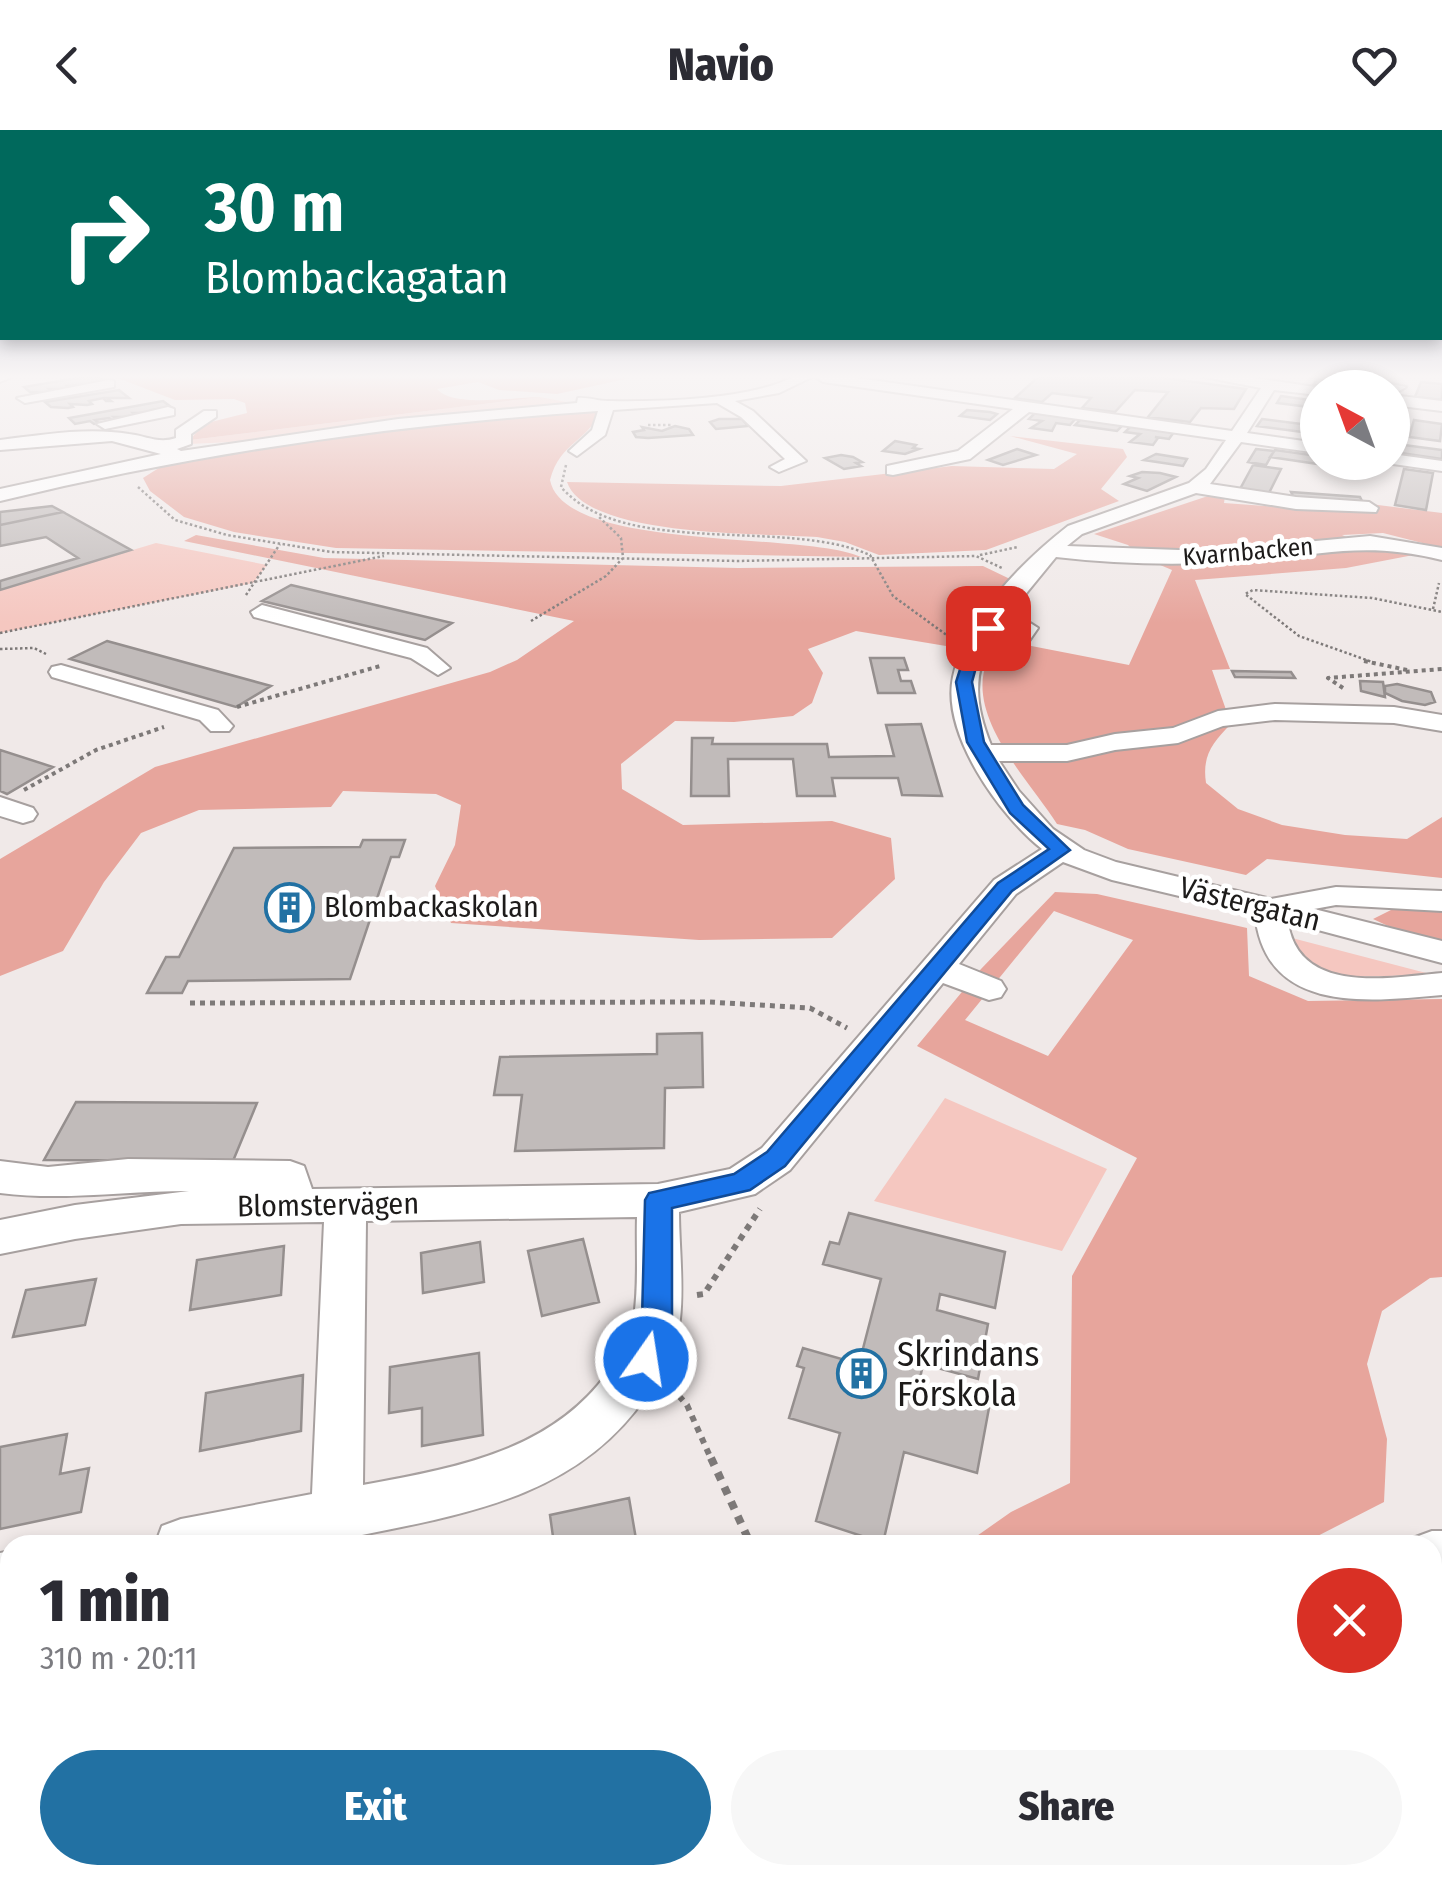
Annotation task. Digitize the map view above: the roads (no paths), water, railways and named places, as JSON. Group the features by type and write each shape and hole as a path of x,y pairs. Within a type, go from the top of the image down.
{"street":[{"path":"48,464 91,459"},
{"path":"0,495 130,459"},
{"path":"779,467 798,461 796,459"},
{"path":"893,470 943,459"},
{"path":"1061,850 1016,809 982,753 968,716 964,682 970,660 1021,584 1075,530 1195,487 1212,473 1221,459"},
{"path":"1414,459 1442,466"},
{"path":"1195,487 1296,503 1369,508"},
{"name":"Kvarnbacken","path":"1052,550 1146,561 1261,554 1366,538 1442,554"},
{"path":"262,612 418,653 438,668"},
{"path":"988,628 1021,636 1027,628"},
{"path":"61,672 209,715 220,726"},
{"path":"1067,753 1115,742 1178,735 1218,719 1274,712 1394,715 1442,723"},
{"path":"982,753 1183,760"},
{"name":"Västergatan","path":"1061,850 1114,870 1442,952"},
{"name":"Blomstervägen","path":"0,1237 181,1208 658,1200 741,1182 776,1159 1008,884 1061,850"},
{"path":"1442,901 1336,896 1270,908 1274,944 1286,965 1315,982 1361,990 1442,984"},
{"path":"938,968 989,988"},
{"path":"0,1177 48,1183 128,1175 290,1177 292,1205"},
{"path":"285,1535 337,1530 529,1468 606,1415 646,1359 657,1319 658,1200"},
{"path":"337,1530 346,1204"}],"place":[{"name":"Blombackaskolan","path":"289,907"},
{"name":"Skrindans Förskola","path":"862,1374"}]}
